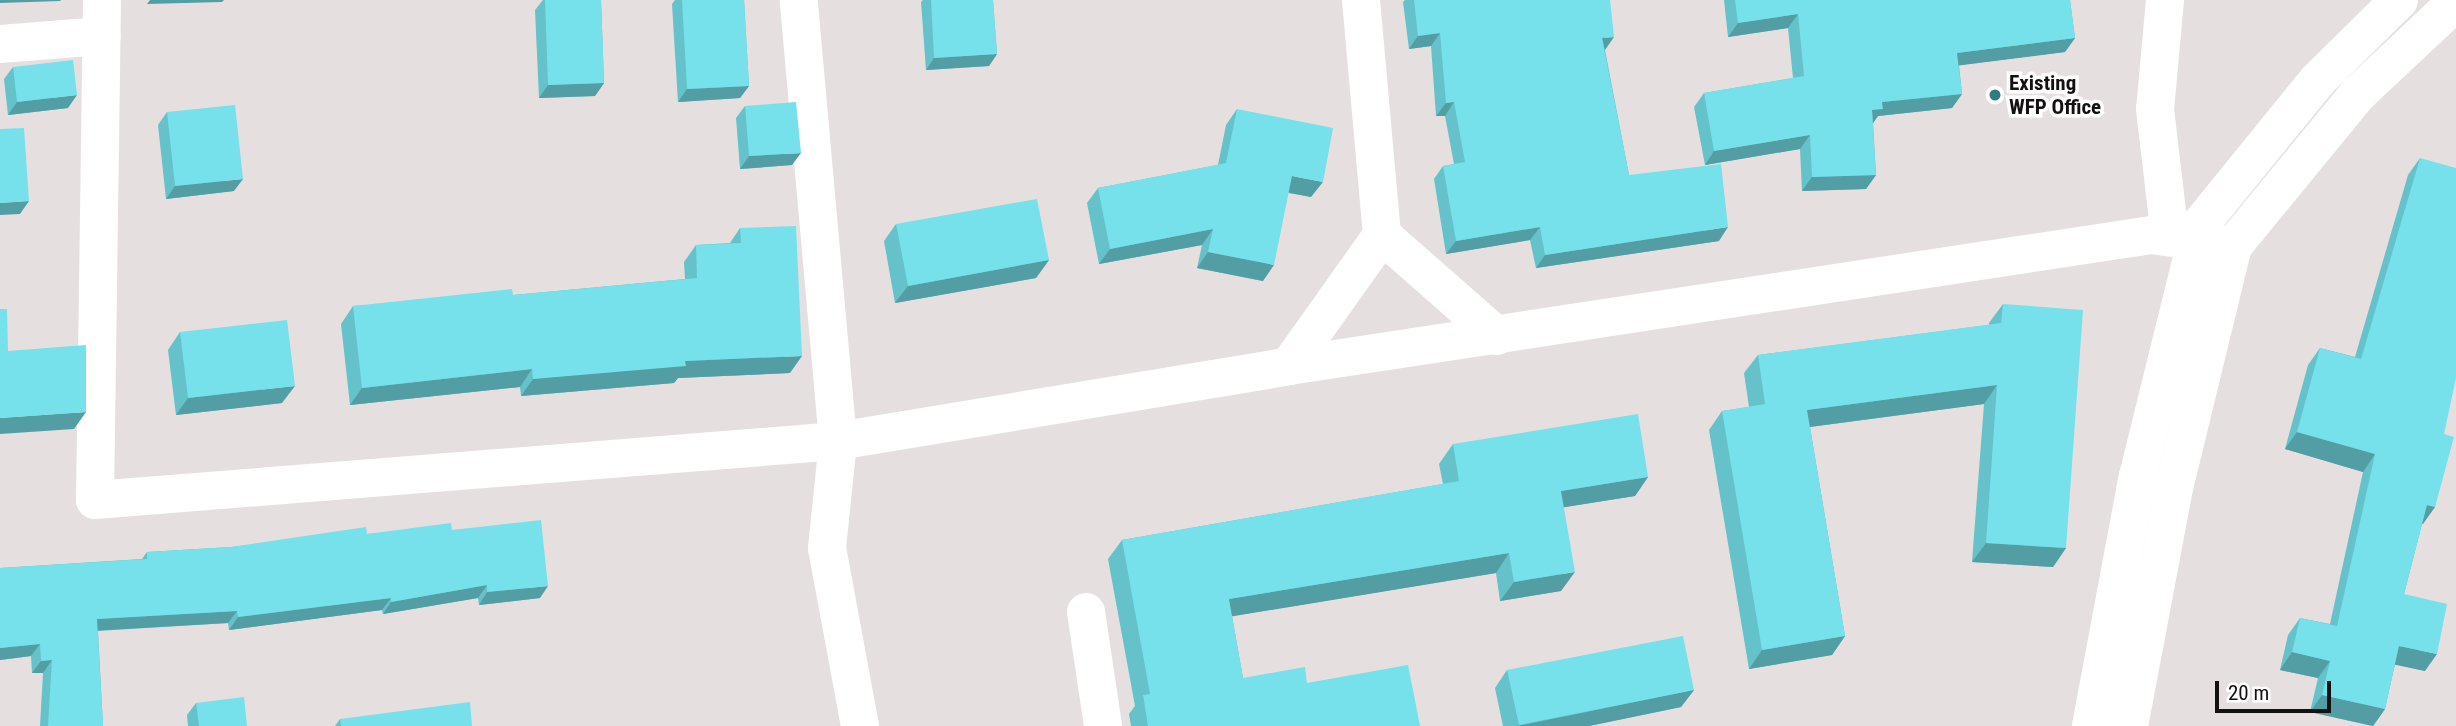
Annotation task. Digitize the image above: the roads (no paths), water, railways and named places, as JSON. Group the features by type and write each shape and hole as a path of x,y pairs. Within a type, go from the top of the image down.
{"street":[{"path":"799,0 838,441 827,548 860,726"},
{"path":"1289,366 1382,235 1362,0"},
{"path":"2165,0 2155,109 2200,240"},
{"path":"2129,726 2174,488 2200,225 2316,81 2399,0"},
{"path":"2091,726 2138,476 2200,240 2456,2"},
{"path":"0,44 102,18 95,500 838,441 1289,366 2151,235 2200,240"},
{"path":"1382,235 1497,335"},
{"path":"1086,612 1104,726"}],"place":[{"name":"Existing WFP Office","path":"1995,95"}]}
